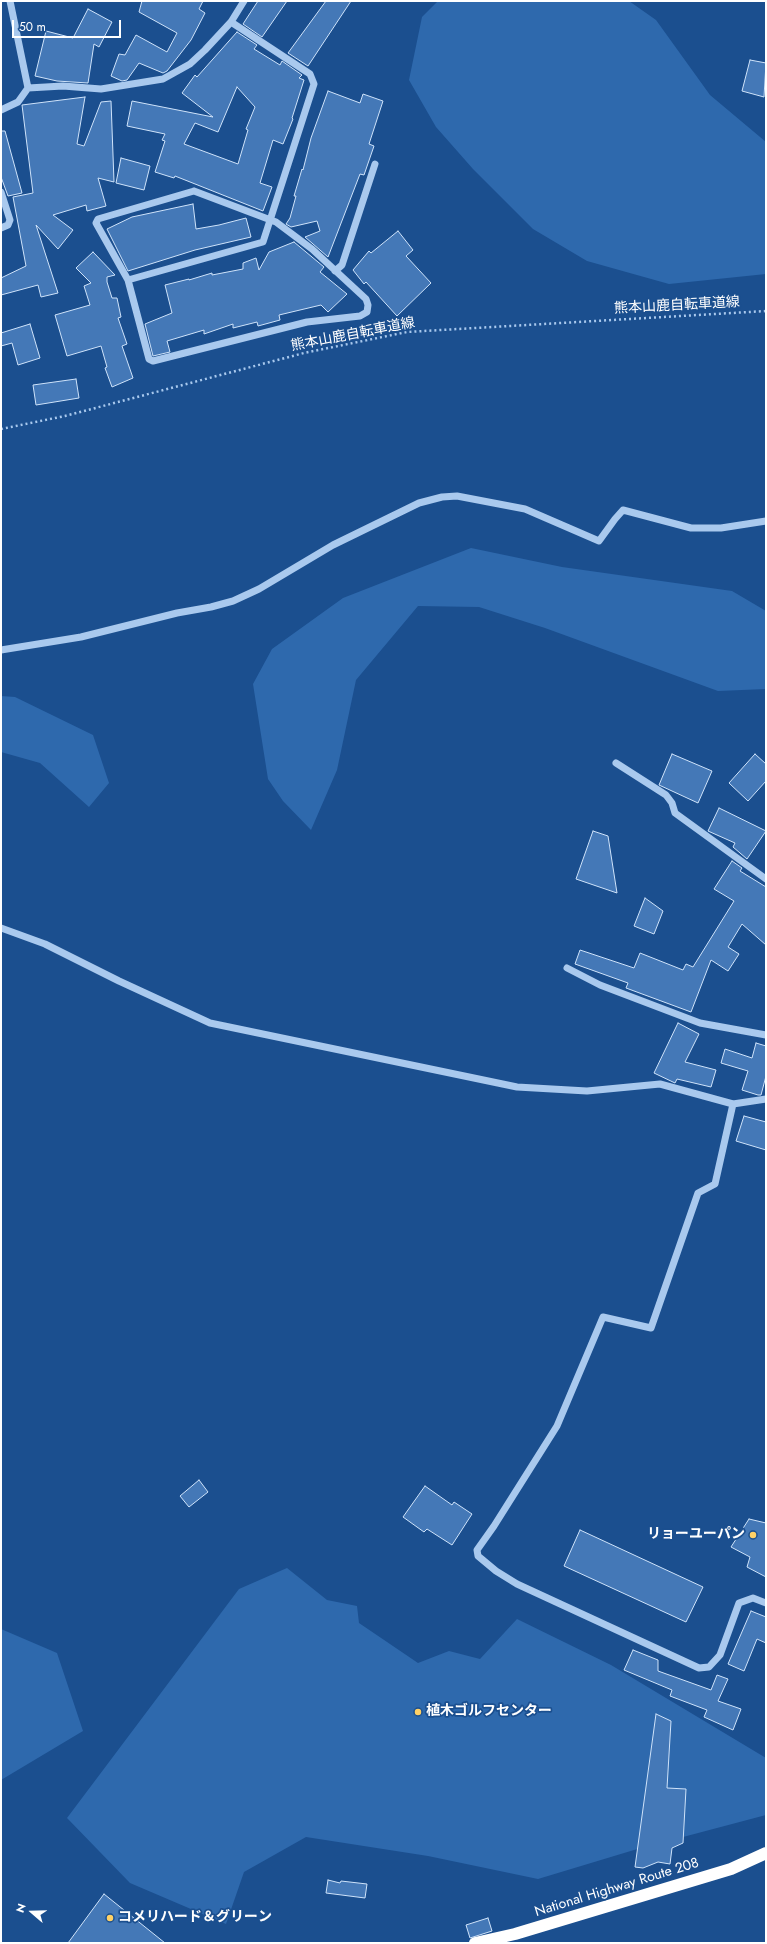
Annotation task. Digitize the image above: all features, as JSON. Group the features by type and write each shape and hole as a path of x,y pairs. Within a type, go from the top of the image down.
{"highway":[{"name":"National Highway Route 208","path":"475,1943 517,1939 731,1869 766,1853"}],"street":[{"path":"1,110 18,102 28,88 10,1"},
{"path":"28,88 63,86 101,89 163,79 190,64 205,50 231,22 244,1"},
{"path":"128,280 263,242 314,84 310,74 231,22"},
{"path":"335,271 342,265 375,164"},
{"path":"194,191 276,222 312,249 335,271 366,299 368,305 367,312 360,316 308,322 153,361 149,360 128,280 96,224 98,219 194,191"},
{"path":"1,192 10,220 8,225 1,228"},
{"path":"1,650 81,637 178,613 211,608 233,601 259,589 333,546 420,503 442,497 457,496 525,509 599,541 615,519 624,510 692,528 721,528 766,521"},
{"path":"616,763 666,794 672,803 675,813 766,879"},
{"path":"1,928 45,944 119,981 210,1023 517,1087 587,1091 660,1084 733,1104 766,1099"},
{"path":"567,968 600,985 700,1023 766,1035"},
{"path":"733,1104 715,1184 698,1193 651,1328 603,1317 557,1426 494,1526 477,1550 478,1556 496,1571 517,1584 699,1668 709,1667 720,1655 739,1603 753,1598 766,1603"}],"path":[{"name":"熊本山鹿自転車道線","path":"1,429 65,416 304,353 407,332 766,311"}],"shaded area":[{"path":"438,1 629,1 656,20 710,95 766,142 766,274 669,284 587,261 533,229 473,169 436,127 409,80 422,17"},
{"path":"471,548 562,567 732,591 766,611 766,689 718,691 545,628 479,607 418,606 356,680 337,770 311,830 283,801 268,779 253,684 272,649 343,598"},
{"path":"1,696 15,697 93,735 109,783 89,807 40,763 1,752"},
{"name":"植木ゴルフセンター","path":"287,1568 327,1600 357,1606 359,1623 418,1663 449,1651 480,1659 517,1619 611,1665 766,1758 766,1815 634,1850 538,1879 428,1856 306,1837 244,1872 226,1924 130,1883 67,1818 239,1589"},
{"path":"1,1629 57,1653 83,1731 1,1780"}],"building":[{"path":"142,1 203,1 199,9 205,13 191,40 167,71 163,73 139,63 127,80 122,81 111,76 119,54 125,55 136,35 167,52 177,33 139,12"},
{"path":"258,1 287,1 262,37 243,24"},
{"path":"326,1 351,1 308,66 288,53"},
{"path":"88,9 112,22 99,47 94,44 88,83 57,81 35,76 46,31 73,38"},
{"path":"237,32 257,45 254,49 280,65 282,61 302,75 299,78 304,80 292,118 293,119 283,144 273,140 260,183 272,187 263,211 175,176 174,178 155,172 165,141 162,140 165,134 127,126 132,101 213,117 182,93 195,75 197,77","holes":["237,87 255,107 246,129 248,130 238,164 184,144 195,123 218,132"]},
{"path":"750,60 766,63 764,97 742,91"},
{"path":"328,91 360,103 363,94 383,101 369,144 374,146 364,175 360,174 328,257 305,237 320,231 317,221 291,227 286,224 290,218 296,196 294,196 302,169 303,170 311,138"},
{"path":"85,97 77,144 84,146 101,102 111,101 114,182 98,178 106,206 87,211 86,205 53,215 73,230 58,249 36,225 58,293 41,297 38,285 1,295 1,278 26,266 13,197 33,193 22,105"},
{"path":"1,131 5,131 22,193 8,196 1,177"},
{"path":"121,158 150,166 144,190 116,183"},
{"path":"193,204 196,229 246,218 251,237 195,250 128,271 107,229 132,217"},
{"path":"398,231 413,250 406,256 431,283 397,316 366,282 364,284 353,270 369,251 371,253"},
{"path":"294,242 324,267 320,272 347,294 328,312 321,305 279,315 280,320 258,326 257,322 233,328 233,324 204,334 204,330 167,341 170,352 153,356 145,324 172,313 165,285 212,273 212,275 243,269 243,263 256,258 259,270 269,252"},
{"path":"93,252 115,275 107,277 107,282 112,298 117,298 121,317 118,318 127,344 122,346 133,378 112,387 105,368 107,367 101,346 67,356 55,315 90,305 84,286 91,283 76,268"},
{"path":"30,324 40,358 18,365 12,343 1,346 1,333"},
{"path":"76,379 79,398 36,405 33,385"},
{"path":"672,754 712,771 698,803 659,785"},
{"path":"755,754 766,764 766,781 748,801 729,783"},
{"path":"719,808 766,831 747,859 733,847 735,843 708,831"},
{"path":"593,831 608,836 617,893 576,879"},
{"path":"732,861 742,868 740,871 766,887 766,945 742,924 728,947 739,954 728,971 711,960 691,1012 626,988 628,983 575,964 580,950 634,968 640,953 683,970 686,964 693,967 734,901 714,889"},
{"path":"645,898 663,911 654,934 634,926"},
{"path":"678,1023 699,1034 685,1062 716,1070 711,1087 677,1079 675,1083 654,1073"},
{"path":"756,1043 766,1046 766,1076 761,1095 742,1090 748,1071 721,1063 725,1049 752,1058"},
{"path":"744,1116 766,1122 766,1150 736,1141"},
{"path":"199,1480 208,1492 189,1507 180,1496"},
{"path":"425,1486 452,1505 454,1502 472,1514 452,1545 427,1529 424,1532 403,1517"},
{"name":"リョーユーパン","path":"749,1519 766,1523 766,1577 747,1567 750,1557 731,1547"},
{"path":"580,1530 703,1587 686,1622 564,1566"},
{"path":"751,1611 766,1617 766,1643 757,1639 744,1671 728,1664"},
{"path":"633,1650 658,1660 658,1671 711,1690 717,1675 728,1679 718,1701 741,1709 733,1730 704,1717 707,1710 670,1696 672,1690 624,1670"},
{"path":"656,1714 671,1721 667,1788 686,1789 683,1843 672,1848 670,1864 658,1862 643,1868 635,1867"},
{"path":"328,1880 340,1883 341,1881 367,1884 365,1898 326,1893"},
{"name":"コメリハード＆グリーン","path":"104,1894 165,1943 68,1943"},
{"path":"488,1918 492,1931 470,1938 466,1925"}],"place":[{"name":"リョーユーパン","path":"753,1535"},
{"name":"植木ゴルフセンター","path":"418,1712"},
{"name":"コメリハード＆グリーン","path":"110,1918"}]}
